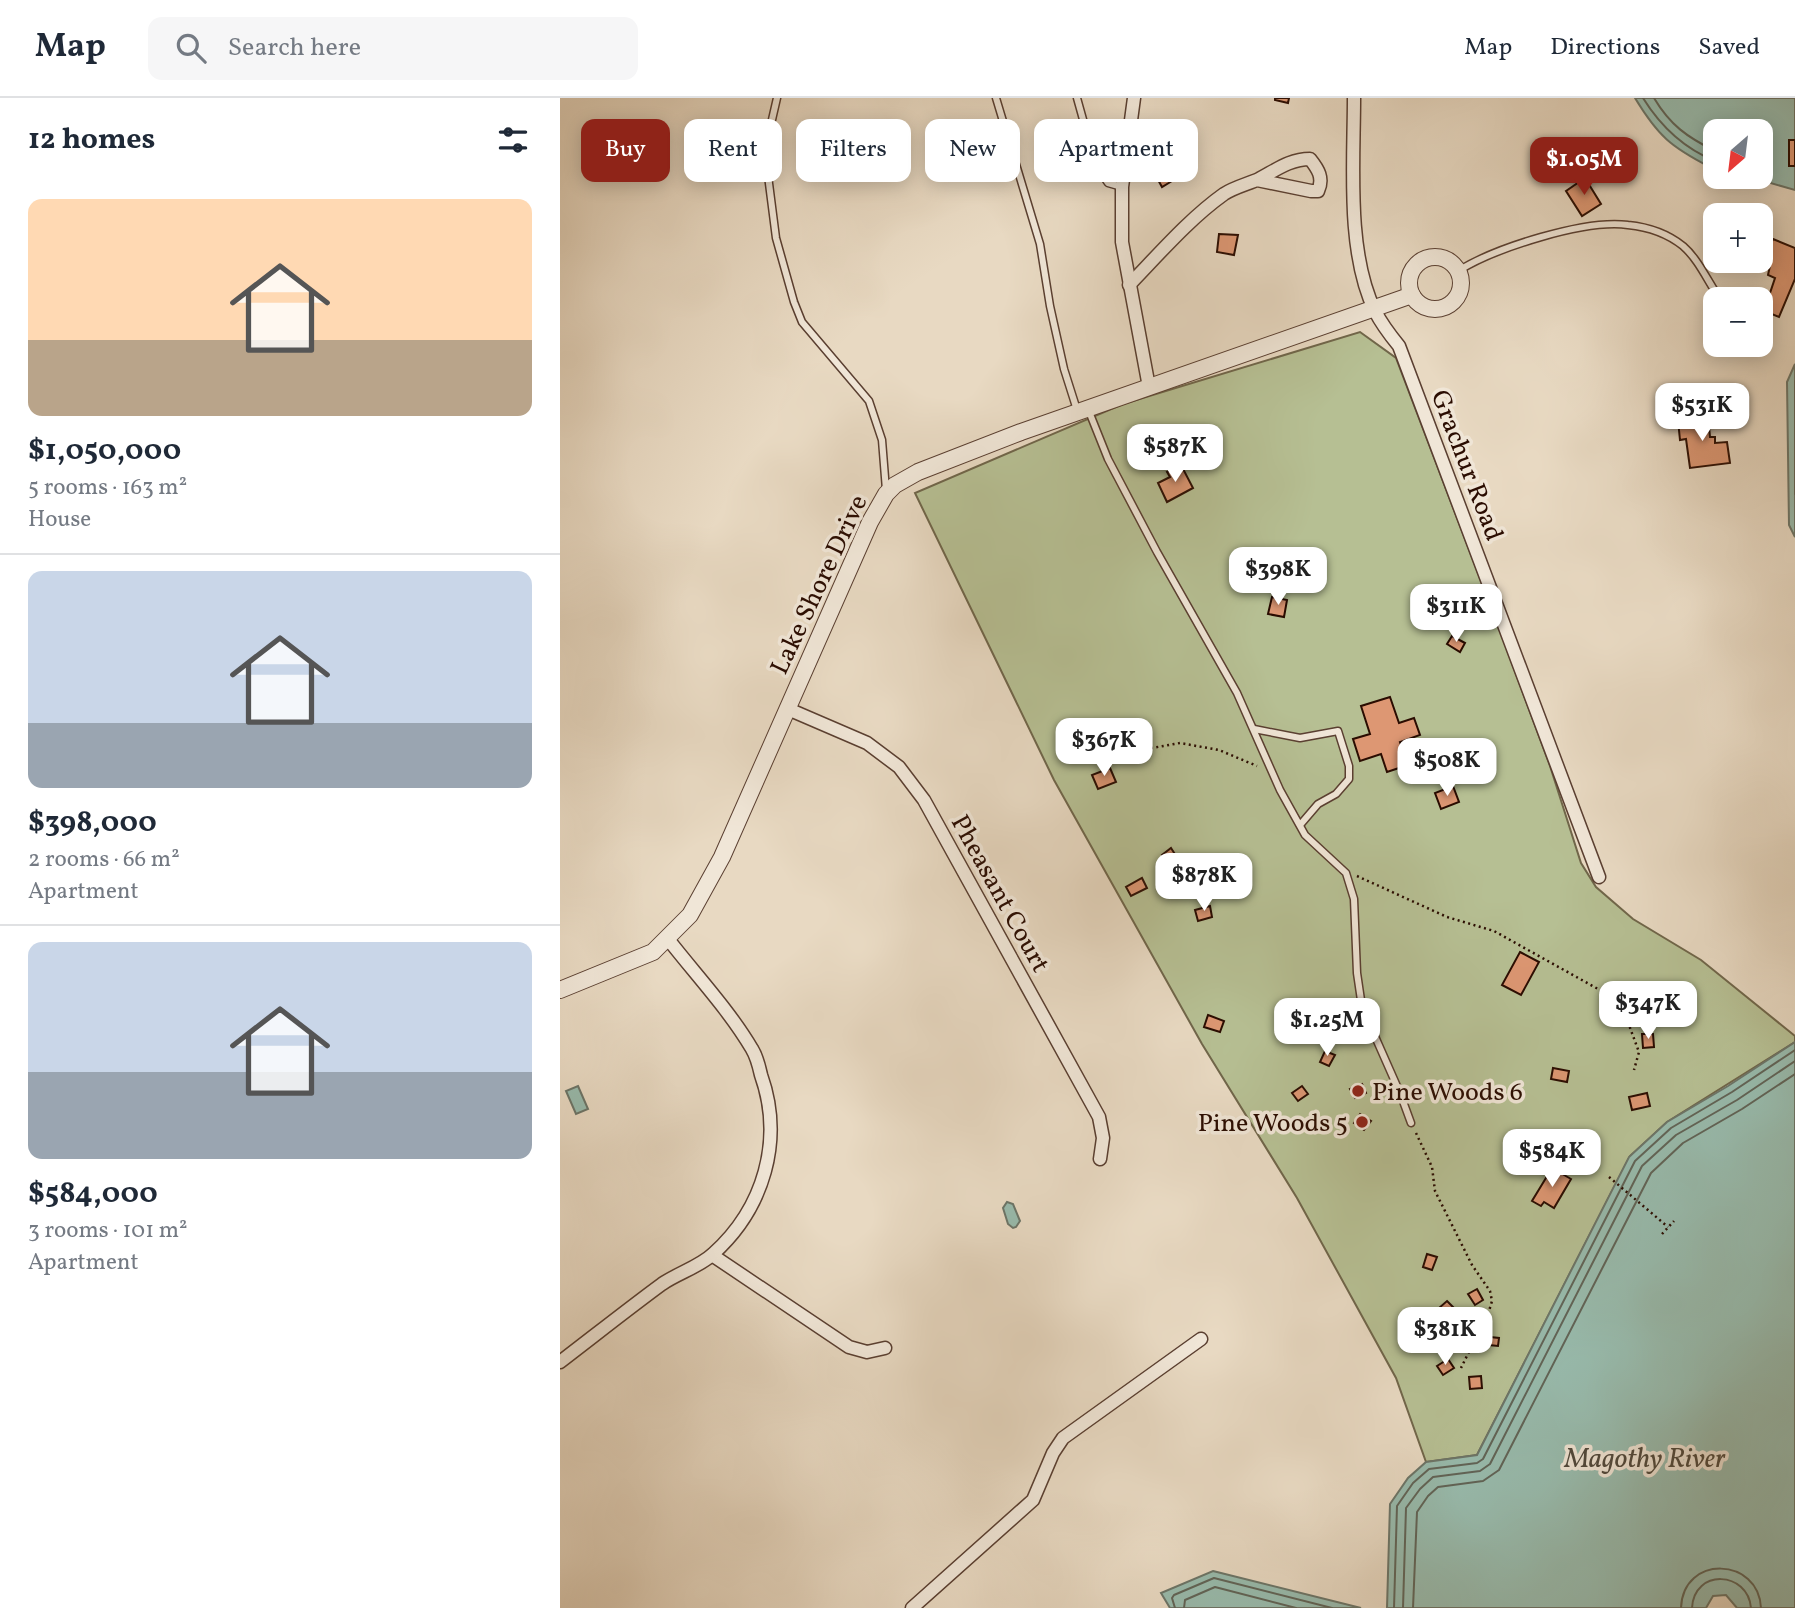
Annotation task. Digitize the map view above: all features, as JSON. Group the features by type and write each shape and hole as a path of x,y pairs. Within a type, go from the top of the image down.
{"street":[{"path":"1134,98 1122,187 1122,242 1149,387"},
{"path":"1354,98 1354,223 1359,255 1374,310"},
{"path":"1129,285 1170,243 1224,194 1238,186 1257,180 1296,159 1310,159 1318,169 1321,180 1318,191 1257,180"},
{"path":"1436,257 1453,264 1458,271 1461,287 1458,295 1447,306 1431,309 1424,307 1412,295 1410,278 1419,262 1436,257"},
{"name":"Lake Shore Drive","path":"560,990 653,952 690,915 706,889 870,522 886,494 918,472 1149,387 1412,295"},
{"name":"Grachur Road","path":"1374,310 1399,346 1599,877"},
{"name":"Pheasant Court","path":"788,709 867,743 899,767 924,800 1099,1117 1103,1138 1100,1159"},
{"path":"560,1362 665,1283 712,1255 739,1225 766,1170 772,1118 754,1051 668,939"},
{"path":"712,1255 849,1347 867,1352 885,1348"},
{"path":"912,1608 1032,1500 1053,1453 1063,1438 1201,1339"}],"lane":[{"path":"777,98 766,160 776,238 802,322 869,401 882,440 886,494"},
{"path":"996,98 1040,244 1064,369 1157,552 1214,650 1305,835 1346,873 1354,899 1357,973 1362,1007 1411,1123"},
{"path":"1077,98 1096,166 1108,183 1122,187"},
{"path":"1458,271 1484,258 1553,234 1588,227 1628,224 1667,236 1681,245 1690,253 1712,287"},
{"path":"1254,729 1300,738 1338,731 1349,766 1349,779 1336,794 1318,804 1300,825"}],"path":[{"path":"1077,738 1107,757 1120,761 1152,748 1180,743 1219,750 1273,773"},
{"path":"1336,864 1447,917 1494,931 1616,999 1623,1009 1639,1052 1634,1070"},
{"path":"1411,1123 1432,1167 1435,1191 1472,1265 1490,1291 1492,1301 1489,1311 1461,1368"},
{"path":"1609,1177 1668,1227"},
{"path":"1662,1234 1674,1221"}],"shaded area":[{"path":"1360,332 1396,358 1550,766 1581,863 1596,887 1633,919 1701,960 1795,1036 1795,1042 1667,1122 1630,1156 1477,1455 1426,1462 1396,1378 1297,1198 1202,1044 1054,780 915,493 1123,404"}],"water":[{"path":"1635,98 1795,98 1795,190 1773,184 1773,119 1703,119 1703,163 1666,139"},
{"path":"1795,364 1795,537 1789,525 1787,382"},
{"name":"Magothy River","path":"1795,1042 1795,1608 1737,1608 1726,1595 1713,1596 1706,1608 1387,1608 1390,1504 1408,1478 1426,1462 1477,1455 1629,1157 1667,1122"},
{"path":"578,1086 588,1109 576,1114 566,1091"},
{"path":"1007,1202 1013,1204 1020,1221 1013,1228 1008,1224 1003,1208"},
{"path":"1213,1571 1361,1608 1170,1608 1161,1593"}],"building":[{"path":"1275,98 1289,98 1288,103"},
{"path":"1789,140 1795,140 1795,166 1789,166"},
{"path":"1585,178 1601,204 1582,216 1566,191"},
{"path":"1219,234 1238,235 1234,255 1217,252"},
{"path":"1773,239 1795,248 1795,279 1779,317 1773,315 1772,287 1775,278 1768,275 1773,273"},
{"path":"1708,416 1710,437 1715,437 1715,443 1727,442 1730,463 1690,468 1686,439 1680,440 1678,420"},
{"path":"1181,465 1193,488 1167,502 1158,483 1170,477 1167,472"},
{"path":"1272,597 1287,600 1284,617 1268,614"},
{"path":"1452,636 1465,643 1460,652 1447,644"},
{"path":"1390,697 1399,723 1414,718 1420,735 1400,742 1408,765 1387,772 1381,754 1360,761 1353,739 1370,734 1361,706"},
{"path":"1110,768 1116,782 1098,789 1092,775"},
{"path":"1453,786 1459,802 1441,809 1435,793"},
{"path":"1171,848 1178,859 1169,865 1162,855"},
{"path":"1200,870 1210,876 1203,887 1193,880"},
{"path":"1142,878 1147,888 1131,896 1126,887"},
{"path":"1210,906 1212,917 1198,921 1195,910"},
{"path":"1520,952 1539,962 1521,995 1502,985"},
{"path":"1208,1015 1224,1021 1220,1032 1204,1027"},
{"path":"1642,1034 1653,1034 1654,1047 1643,1048"},
{"path":"1325,1051 1335,1055 1329,1066 1320,1062"},
{"path":"1553,1068 1569,1071 1567,1082 1551,1079"},
{"name":"Pine Woods 6","path":"1362,1084 1366,1093 1355,1098 1350,1089"},
{"path":"1302,1086 1308,1094 1298,1101 1292,1093"},
{"path":"1647,1093 1650,1106 1632,1110 1629,1097"},
{"name":"Pine Woods 5","path":"1360,1114 1371,1121 1364,1130 1354,1123"},
{"path":"1552,1168 1571,1179 1554,1208 1544,1202 1541,1206 1532,1201"},
{"path":"1427,1254 1437,1257 1432,1270 1423,1267"},
{"path":"1477,1289 1483,1300 1475,1305 1468,1294"},
{"path":"1447,1301 1456,1310 1448,1318 1439,1308"},
{"path":"1444,1333 1455,1336 1453,1347 1441,1344"},
{"path":"1490,1337 1499,1338 1498,1346 1489,1345"},
{"path":"1448,1359 1454,1368 1443,1375 1437,1366"},
{"path":"1481,1376 1482,1388 1470,1389 1469,1377"}],"place":[{"name":"Pine Woods 6","path":"1358,1091"},
{"name":"Pine Woods 5","path":"1362,1122"}]}
